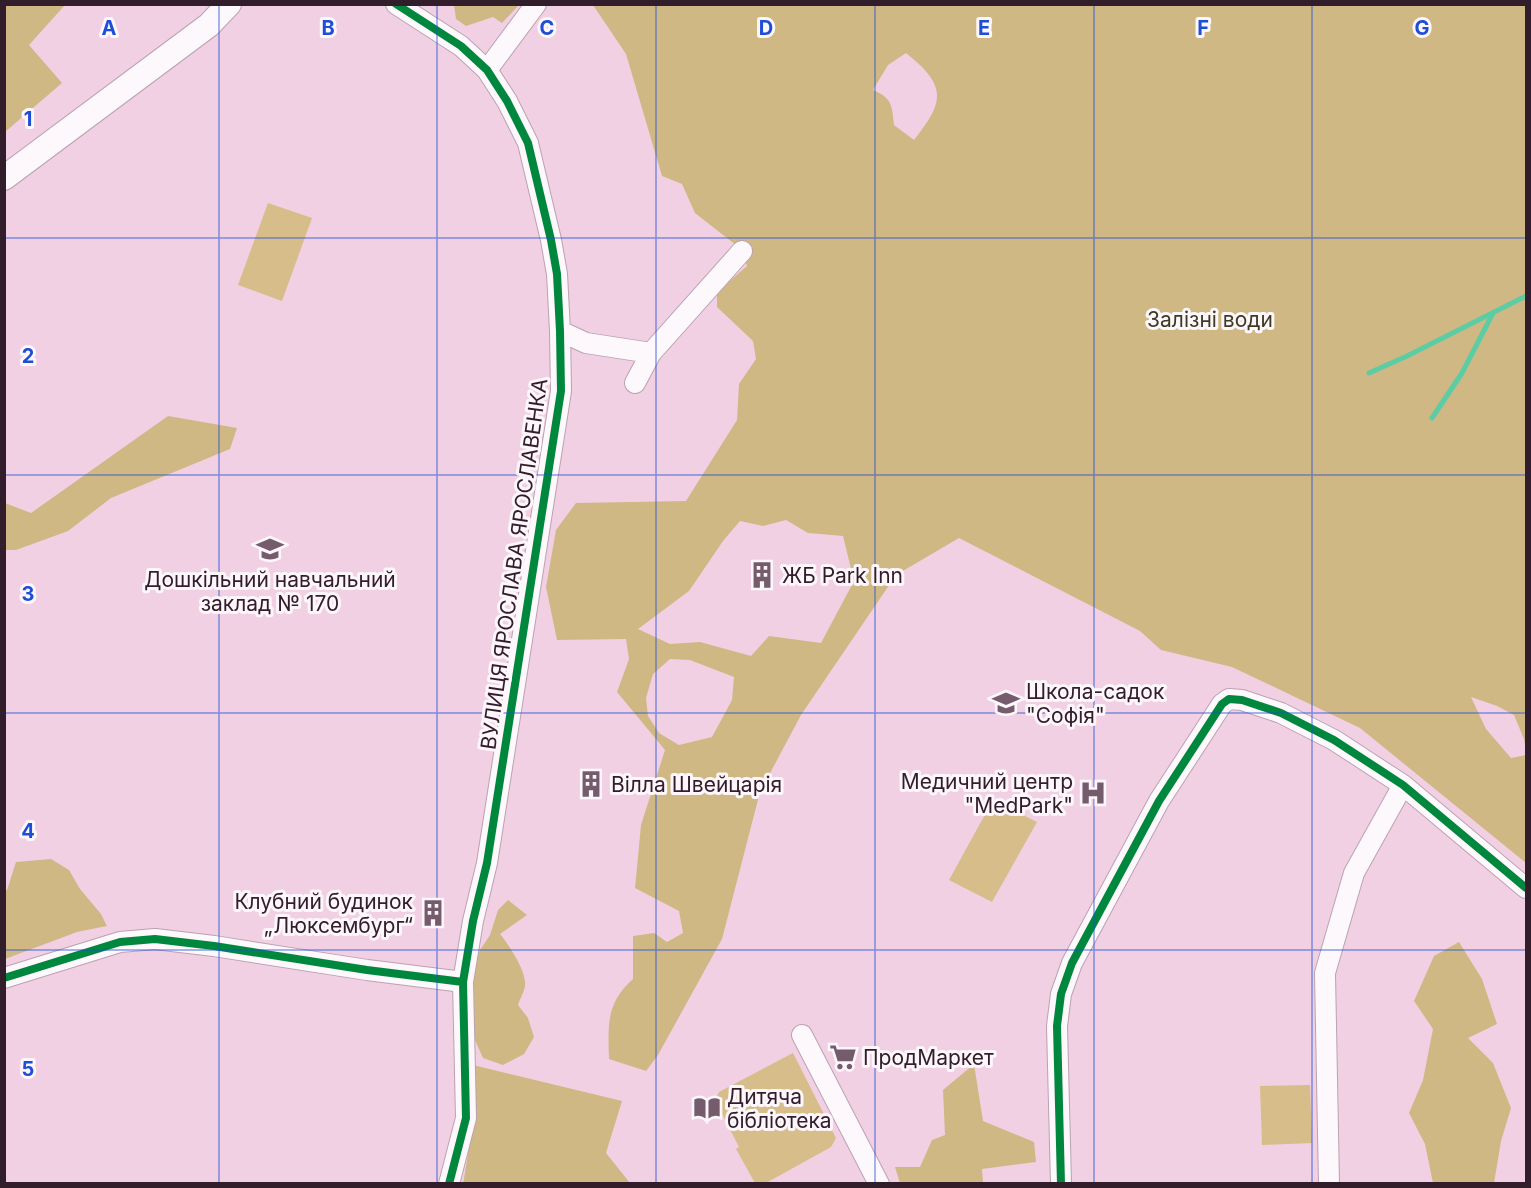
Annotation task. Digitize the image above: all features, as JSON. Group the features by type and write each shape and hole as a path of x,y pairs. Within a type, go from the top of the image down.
{"main road":[{"path":"4,178 209,25 229,4"}],"street":[{"name":"ВУЛИЦЯ ЯРОСЛАВА ЯРОСЛАВЕНКА","path":"396,4 461,46 487,70 507,101 528,143 551,240 557,274 560,331 561,391 487,862 473,921 463,982 466,1118 449,1184"},
{"path":"487,70 536,4"},
{"path":"635,383 651,353 742,251"},
{"path":"560,331 586,343 651,353"},
{"path":"1060,1184 1058,1026 1061,994 1072,963 1159,801 1222,704 1229,699 1242,700 1281,713 1334,740 1403,785 1527,888"},
{"path":"1329,1184 1325,973 1354,873 1403,785"},
{"path":"4,978 120,942 155,939 463,982"},
{"path":"802,1035 879,1184"}],"shaded area":[{"path":"268,203 312,218 282,301 238,285"},
{"path":"993,800 1037,822 992,902 949,880"},
{"path":"793,1053 836,1138 831,1147 766,1183 755,1183 736,1149 739,1147 715,1100 719,1092"},
{"path":"1310,1085 1312,1143 1262,1145 1260,1086"}],"green space":[{"path":"5,4 65,5 29,45 62,83 5,132"},
{"path":"454,4 519,5 502,23 493,17 466,26 456,19"},
{"name":"Залізні води","path":"593,5 1526,5 1526,753 1524,739 1514,715 1471,697 1486,729 1511,758 1526,755 1526,863 1360,728 1232,667 1161,650 1140,631 959,538 896,575 801,715 760,792 722,939 658,1055 646,1071 609,1059 610,1015 618,997 633,979 633,936 654,933 667,942 683,933 679,911 635,888 641,825 665,750 617,692 629,659 626,639 557,640 546,587 556,530 576,503 686,501 737,420 739,384 756,359 753,341 717,307 717,292 747,266 741,249 695,213 682,184 662,176 626,54","holes":["906,53 929,75 937,94 932,115 914,140 894,125 890,103 884,96 873,90 888,65","786,520 808,533 843,536 854,581 821,643 769,636 751,656 700,642 670,644 638,629 689,591 723,541 740,521 763,526","670,659 690,660 734,677 732,700 712,737 679,745 659,733 648,716 646,698 653,674"]},
{"path":"168,416 237,428 230,449 111,498 68,531 16,550 5,550 5,503 31,513"},
{"path":"51,859 69,870 107,926 77,932 5,959 5,891 16,862"},
{"path":"508,900 527,915 500,934 520,966 525,980 524,991 518,1005 528,1018 534,1037 524,1054 503,1065 483,1058 474,1038 472,989 474,967 480,950 490,935 498,910"},
{"path":"1459,942 1482,979 1497,1024 1468,1038 1493,1063 1511,1108 1501,1141 1494,1183 1433,1183 1425,1144 1409,1113 1423,1080 1433,1029 1414,1001 1434,956"},
{"path":"974,1064 983,1121 1034,1142 1036,1162 982,1169 983,1183 900,1183 895,1167 920,1167 932,1140 945,1135 943,1090"},
{"path":"473,1065 622,1101 606,1153 630,1183 463,1184 476,1107"}],"waterway":[{"path":"1369,373 1526,296"},
{"path":"1432,418 1462,373 1493,313"}],"cycle path":[{"path":"396,4 461,46 487,70 507,101 528,143 551,240 557,274 560,331 561,391 487,863 473,921 463,982 466,1118 449,1184"},
{"path":"1061,1184 1057,1026 1061,994 1072,963 1159,801 1222,704 1229,699 1242,700 1281,713 1334,740 1403,785 1526,888"},
{"path":"4,978 120,942 155,939 463,982"}],"place":[{"name":"Дошкільний навчальний заклад № 170","path":"270,549"},
{"name":"ЖБ Park Inn","path":"762,575"},
{"name":"Школа-садок \"Софія\"","path":"1006,703"},
{"name":"Вілла Швейцарія","path":"591,784"},
{"name":"Медичний центр \"MedPark\"","path":"1093,793"},
{"name":"Клубний будинок „Люксембург“","path":"433,913"},
{"name":"ПродМаркет","path":"843,1057"},
{"name":"Дитяча бібліотека","path":"707,1108"}]}
